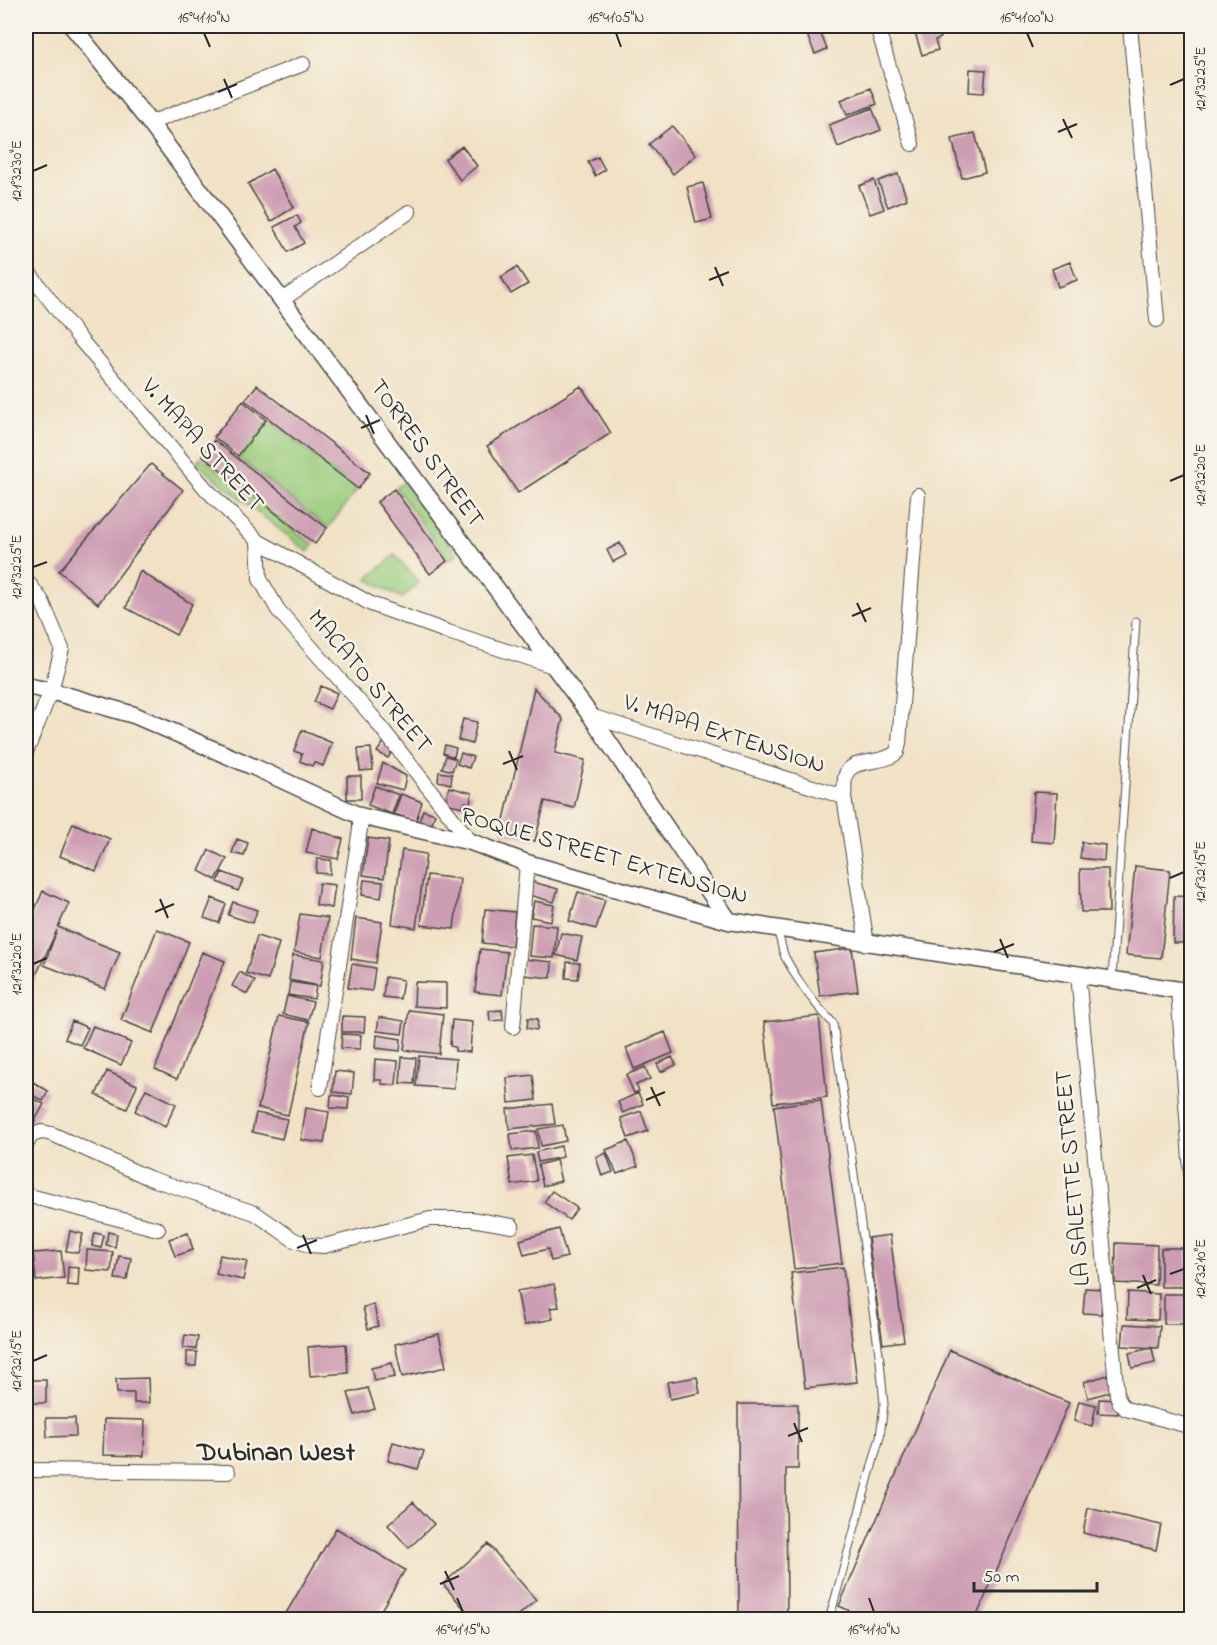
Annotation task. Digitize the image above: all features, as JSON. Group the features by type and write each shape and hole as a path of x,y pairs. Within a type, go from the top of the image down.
{"street":[{"name":"TORRES STREET","path":"72,26 150,123 591,716 729,921"},
{"path":"877,26 912,144"},
{"path":"1130,26 1157,320"},
{"path":"150,123 303,64"},
{"path":"282,300 409,212"},
{"name":"V. MAPA STREET","path":"26,269 79,338 206,489 258,541 371,604 553,666"},
{"path":"867,944 844,797 846,774 848,770 859,764 892,757 897,752 918,495"},
{"name":"MACATO STREET","path":"258,541 260,579 279,610 372,716 471,842"},
{"path":"26,580 42,601 62,649 51,691 26,752"},
{"name":"ROQUE STREET EXTENSION","path":"26,686 134,715 360,816 471,842 527,863 729,921 867,944 1185,990"},
{"name":"V. MAPA EXTENSION","path":"591,716 844,797"},
{"path":"320,1088 360,829 360,816"},
{"path":"513,1027 527,863"},
{"name":"LA SALETTE STREET","path":"1078,974 1117,1395 1120,1403 1126,1408 1191,1427"},
{"path":"1185,990 1191,1188"},
{"path":"26,1146 31,1135 42,1132 52,1134 149,1178 255,1213 294,1240 309,1245 324,1246 430,1219 471,1219 512,1226"},
{"path":"26,1195 158,1229"},
{"path":"26,1470 228,1472"}],"lane":[{"path":"1112,979 1136,621"},
{"path":"776,930 779,933 785,957 808,996 833,1023 884,1404 880,1437 830,1620"}],"green space":[{"path":"268,420 357,490 328,528 239,458"},
{"path":"201,457 313,545 308,552 196,463"},
{"path":"404,482 457,554 449,560 396,488"},
{"path":"395,555 419,583 402,598 367,579"}],"building":[{"path":"913,26 938,26 941,38 935,40 938,50 922,55"},
{"path":"819,30 827,49 815,54 807,35"},
{"path":"970,69 986,70 984,93 969,92"},
{"path":"871,88 877,104 847,115 841,100"},
{"path":"872,108 881,130 838,147 829,125"},
{"path":"672,126 696,155 673,174 649,144"},
{"path":"975,133 985,172 962,178 952,139"},
{"path":"462,146 477,166 460,180 445,159"},
{"path":"598,157 605,170 595,176 588,162"},
{"path":"272,169 294,207 271,222 248,184"},
{"path":"898,174 907,199 888,207 878,181"},
{"path":"874,180 884,209 870,214 859,186"},
{"path":"703,183 712,219 696,223 687,187"},
{"path":"297,215 301,223 295,227 304,243 288,252 274,227"},
{"path":"1070,262 1077,280 1058,287 1052,269"},
{"path":"517,267 528,284 511,294 501,277"},
{"path":"257,385 370,473 358,489 245,400"},
{"path":"581,386 611,433 518,493 487,446"},
{"path":"243,401 266,420 238,456 214,437"},
{"path":"214,440 327,528 315,544 202,455"},
{"path":"151,464 183,490 98,604 59,571"},
{"path":"394,489 447,561 430,574 377,502"},
{"path":"620,543 626,555 613,562 607,550"},
{"path":"140,571 192,604 176,635 126,608"},
{"path":"321,686 337,693 330,709 314,702"},
{"path":"534,688 563,719 555,753 585,760 574,808 545,801 535,841 501,833"},
{"path":"463,719 477,722 472,744 458,740"},
{"path":"302,730 332,743 323,766 314,762 312,766 300,761 302,754 294,751"},
{"path":"384,742 394,748 388,758 377,752"},
{"path":"445,745 456,748 454,757 443,753"},
{"path":"371,748 373,770 360,771 358,749"},
{"path":"461,753 473,757 469,768 457,764"},
{"path":"446,756 456,759 452,771 442,768"},
{"path":"383,763 406,776 403,790 377,783"},
{"path":"439,772 452,774 451,784 438,781"},
{"path":"347,776 361,776 361,799 347,799"},
{"path":"375,786 399,795 392,814 368,805"},
{"path":"449,787 472,793 470,803 465,802 463,807 445,803"},
{"path":"1034,792 1057,793 1054,843 1031,841"},
{"path":"401,794 422,802 416,821 394,814"},
{"path":"423,810 435,814 431,826 419,821"},
{"path":"73,823 110,839 96,871 60,856"},
{"path":"312,828 343,839 338,859 306,853"},
{"path":"368,838 389,841 384,878 363,875"},
{"path":"237,839 248,843 244,856 232,853"},
{"path":"1082,842 1105,845 1104,861 1080,858"},
{"path":"209,850 227,859 216,880 199,871"},
{"path":"402,850 426,854 416,928 392,924"},
{"path":"317,859 331,860 330,874 316,873"},
{"path":"1135,866 1170,870 1161,958 1126,955"},
{"path":"1080,869 1108,869 1109,912 1081,912"},
{"path":"222,872 243,880 238,891 218,882"},
{"path":"427,875 460,879 454,929 421,925"},
{"path":"364,880 383,882 381,898 362,895"},
{"path":"533,882 558,889 554,902 529,895"},
{"path":"319,883 335,885 332,908 316,905"},
{"path":"43,891 69,903 58,927 120,952 105,989 44,965 57,930 32,984 26,980 26,930"},
{"path":"578,892 605,900 596,929 569,921"},
{"path":"1174,896 1192,897 1192,943 1173,943"},
{"path":"212,898 226,904 219,923 204,918"},
{"path":"534,901 554,905 551,921 531,917"},
{"path":"233,902 257,910 253,923 228,915"},
{"path":"485,909 515,912 512,946 482,943"},
{"path":"300,914 328,918 322,957 294,952"},
{"path":"356,918 382,922 376,963 351,959"},
{"path":"532,924 557,926 554,958 529,956"},
{"path":"157,929 189,942 153,1033 121,1020"},
{"path":"561,933 582,937 577,960 556,955"},
{"path":"257,936 279,943 268,980 246,973"},
{"path":"852,948 858,991 820,996 814,953"},
{"path":"480,949 507,952 502,995 475,992"},
{"path":"202,952 225,961 177,1079 155,1069"},
{"path":"293,955 324,960 320,986 289,980"},
{"path":"524,959 552,962 551,978 523,975"},
{"path":"567,962 580,963 578,979 566,978"},
{"path":"352,964 375,968 372,991 348,988"},
{"path":"240,972 255,981 247,994 232,986"},
{"path":"385,977 403,980 400,999 383,997"},
{"path":"290,982 316,986 314,999 288,995"},
{"path":"415,982 446,983 446,1008 414,1006"},
{"path":"287,996 313,1002 308,1020 283,1014"},
{"path":"409,1010 443,1014 439,1054 404,1050"},
{"path":"502,1010 503,1020 490,1021 489,1011"},
{"path":"279,1016 309,1022 288,1115 258,1108"},
{"path":"342,1016 365,1017 364,1032 342,1032"},
{"path":"819,1016 827,1097 773,1103 764,1022"},
{"path":"379,1017 404,1021 402,1034 377,1031"},
{"path":"528,1018 538,1019 537,1030 527,1028"},
{"path":"452,1020 472,1022 470,1052 455,1051 455,1047 450,1046"},
{"path":"72,1021 88,1028 80,1045 65,1039"},
{"path":"93,1026 131,1043 121,1065 83,1048"},
{"path":"665,1032 673,1053 634,1069 626,1048"},
{"path":"342,1034 361,1035 360,1049 341,1048"},
{"path":"377,1035 401,1039 400,1051 376,1048"},
{"path":"419,1056 456,1059 454,1089 416,1086"},
{"path":"402,1057 416,1058 414,1084 400,1083"},
{"path":"672,1057 676,1065 661,1072 657,1064"},
{"path":"375,1059 398,1061 396,1085 382,1084 382,1080 374,1080"},
{"path":"645,1067 650,1079 636,1085 639,1091 634,1093 626,1075"},
{"path":"107,1071 137,1085 127,1109 96,1095"},
{"path":"335,1071 354,1073 352,1094 333,1092"},
{"path":"533,1075 536,1100 509,1103 507,1078"},
{"path":"33,1082 48,1091 43,1101 27,1092"},
{"path":"146,1089 176,1104 165,1127 135,1111"},
{"path":"638,1093 643,1104 623,1113 618,1102"},
{"path":"331,1095 349,1097 348,1109 330,1108"},
{"path":"28,1096 44,1104 31,1128 26,1125"},
{"path":"821,1100 842,1263 794,1269 774,1106"},
{"path":"552,1104 555,1124 509,1129 507,1109"},
{"path":"306,1108 329,1112 324,1143 301,1140"},
{"path":"641,1111 648,1131 628,1138 621,1118"},
{"path":"256,1113 287,1119 282,1139 252,1132"},
{"path":"563,1125 566,1141 541,1146 538,1129"},
{"path":"536,1131 538,1148 512,1151 510,1134"},
{"path":"628,1141 638,1166 617,1174 606,1150"},
{"path":"561,1146 563,1157 538,1162 536,1152"},
{"path":"606,1153 613,1172 602,1176 596,1157"},
{"path":"532,1155 537,1181 512,1185 508,1158"},
{"path":"556,1160 561,1181 543,1186 538,1165"},
{"path":"552,1191 577,1208 569,1220 544,1202"},
{"path":"559,1229 567,1257 551,1261 548,1249 524,1255 520,1240"},
{"path":"70,1231 83,1234 78,1253 66,1251"},
{"path":"108,1232 117,1234 115,1247 106,1245"},
{"path":"95,1233 104,1235 101,1248 92,1246"},
{"path":"188,1233 193,1250 175,1256 169,1239"},
{"path":"890,1235 904,1341 883,1344 868,1238"},
{"path":"1116,1243 1157,1245 1156,1285 1115,1283"},
{"path":"1161,1248 1188,1248 1188,1287 1161,1287"},
{"path":"87,1250 113,1252 111,1272 86,1270"},
{"path":"61,1251 64,1278 36,1281 33,1253"},
{"path":"26,1253 29,1253 31,1277 26,1278"},
{"path":"220,1255 247,1261 243,1280 216,1274"},
{"path":"119,1256 131,1258 127,1280 115,1279"},
{"path":"68,1267 79,1268 78,1286 67,1285"},
{"path":"843,1267 857,1382 805,1388 791,1273"},
{"path":"554,1284 559,1307 550,1308 553,1319 524,1325 517,1291"},
{"path":"1085,1288 1103,1289 1101,1314 1083,1313"},
{"path":"1128,1292 1159,1294 1158,1320 1127,1319"},
{"path":"1164,1294 1190,1294 1190,1324 1164,1324"},
{"path":"374,1305 378,1326 368,1329 363,1307"},
{"path":"1124,1324 1160,1326 1158,1348 1122,1346"},
{"path":"439,1334 446,1367 402,1377 395,1344"},
{"path":"185,1335 198,1337 196,1349 183,1348"},
{"path":"346,1344 348,1373 310,1376 308,1347"},
{"path":"1152,1348 1155,1363 1132,1368 1129,1353"},
{"path":"950,1350 1069,1403 975,1620 871,1620 839,1606"},
{"path":"187,1352 197,1352 196,1366 187,1366"},
{"path":"392,1363 395,1377 374,1381 371,1368"},
{"path":"1108,1375 1113,1391 1088,1398 1084,1382"},
{"path":"697,1377 700,1393 670,1399 667,1382"},
{"path":"148,1378 149,1403 134,1403 134,1393 117,1393 116,1379"},
{"path":"26,1380 46,1380 46,1403 26,1403"},
{"path":"368,1388 375,1409 355,1415 348,1393"},
{"path":"1099,1399 1118,1400 1118,1414 1098,1413"},
{"path":"1079,1401 1096,1405 1092,1426 1074,1421"},
{"path":"738,1404 798,1404 798,1469 786,1469 787,1620 739,1620"},
{"path":"46,1418 75,1418 76,1436 47,1437"},
{"path":"104,1419 145,1420 144,1456 103,1455"},
{"path":"393,1442 424,1451 418,1469 388,1461"},
{"path":"413,1502 434,1524 409,1548 388,1525"},
{"path":"1088,1508 1161,1525 1156,1550 1083,1533"},
{"path":"336,1528 405,1570 375,1620 282,1620"},
{"path":"488,1544 536,1600 513,1620 474,1620 443,1584"}],"district":[{"name":"Dubinan West","path":"276,1453"}]}
